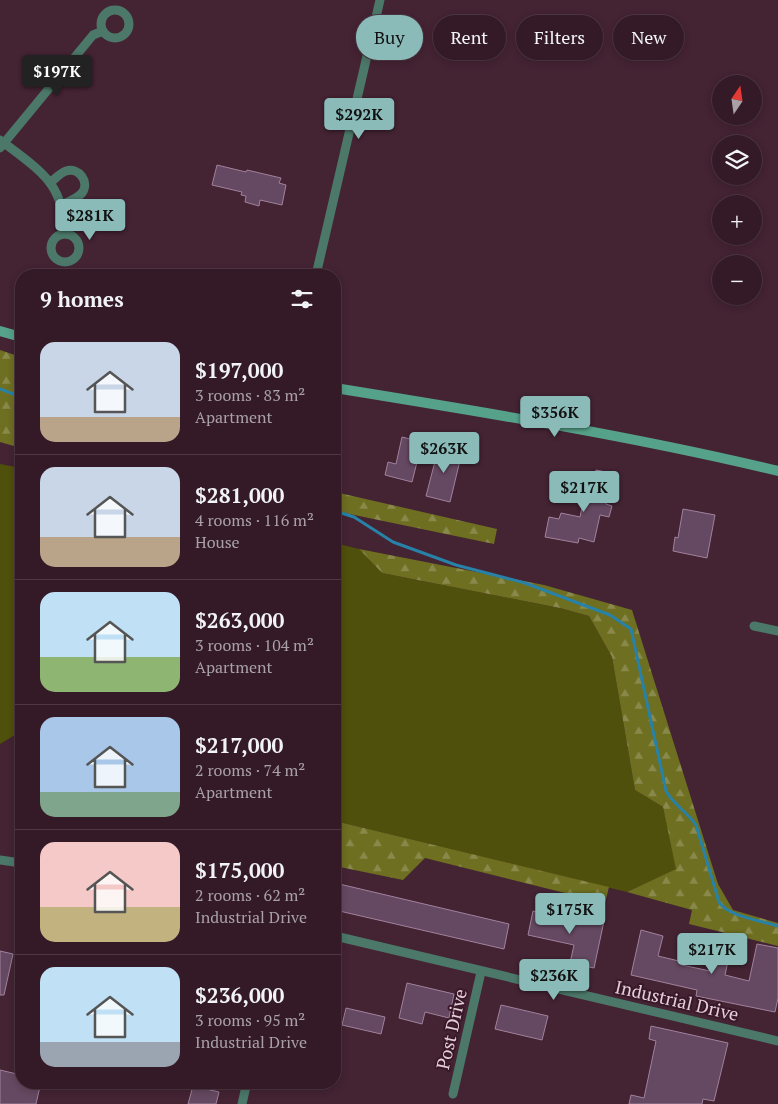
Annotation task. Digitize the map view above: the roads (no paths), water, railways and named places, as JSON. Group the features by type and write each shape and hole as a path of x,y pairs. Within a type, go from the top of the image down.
{"street":[{"path":"317,269 380,0"},
{"path":"66,234 61,205 50,183 1,144 93,35 103,31"},
{"path":"50,183 62,173 72,170 78,172 84,181 85,186 79,195 61,205"},
{"path":"0,331 15,335"},
{"path":"341,389 583,430 719,457 778,471"},
{"path":"754,626 778,631"},
{"path":"0,860 15,862"},
{"name":"Industrial Drive","path":"341,937 778,1041"},
{"name":"Post Drive","path":"453,1094 482,972"},
{"path":"242,1104 245,1089"}],"waterway":[{"path":"0,389 15,395"},
{"path":"341,513 354,517 393,542 456,565 525,583 610,615 631,629 666,791 696,825 719,902 729,911 778,926"}]}
